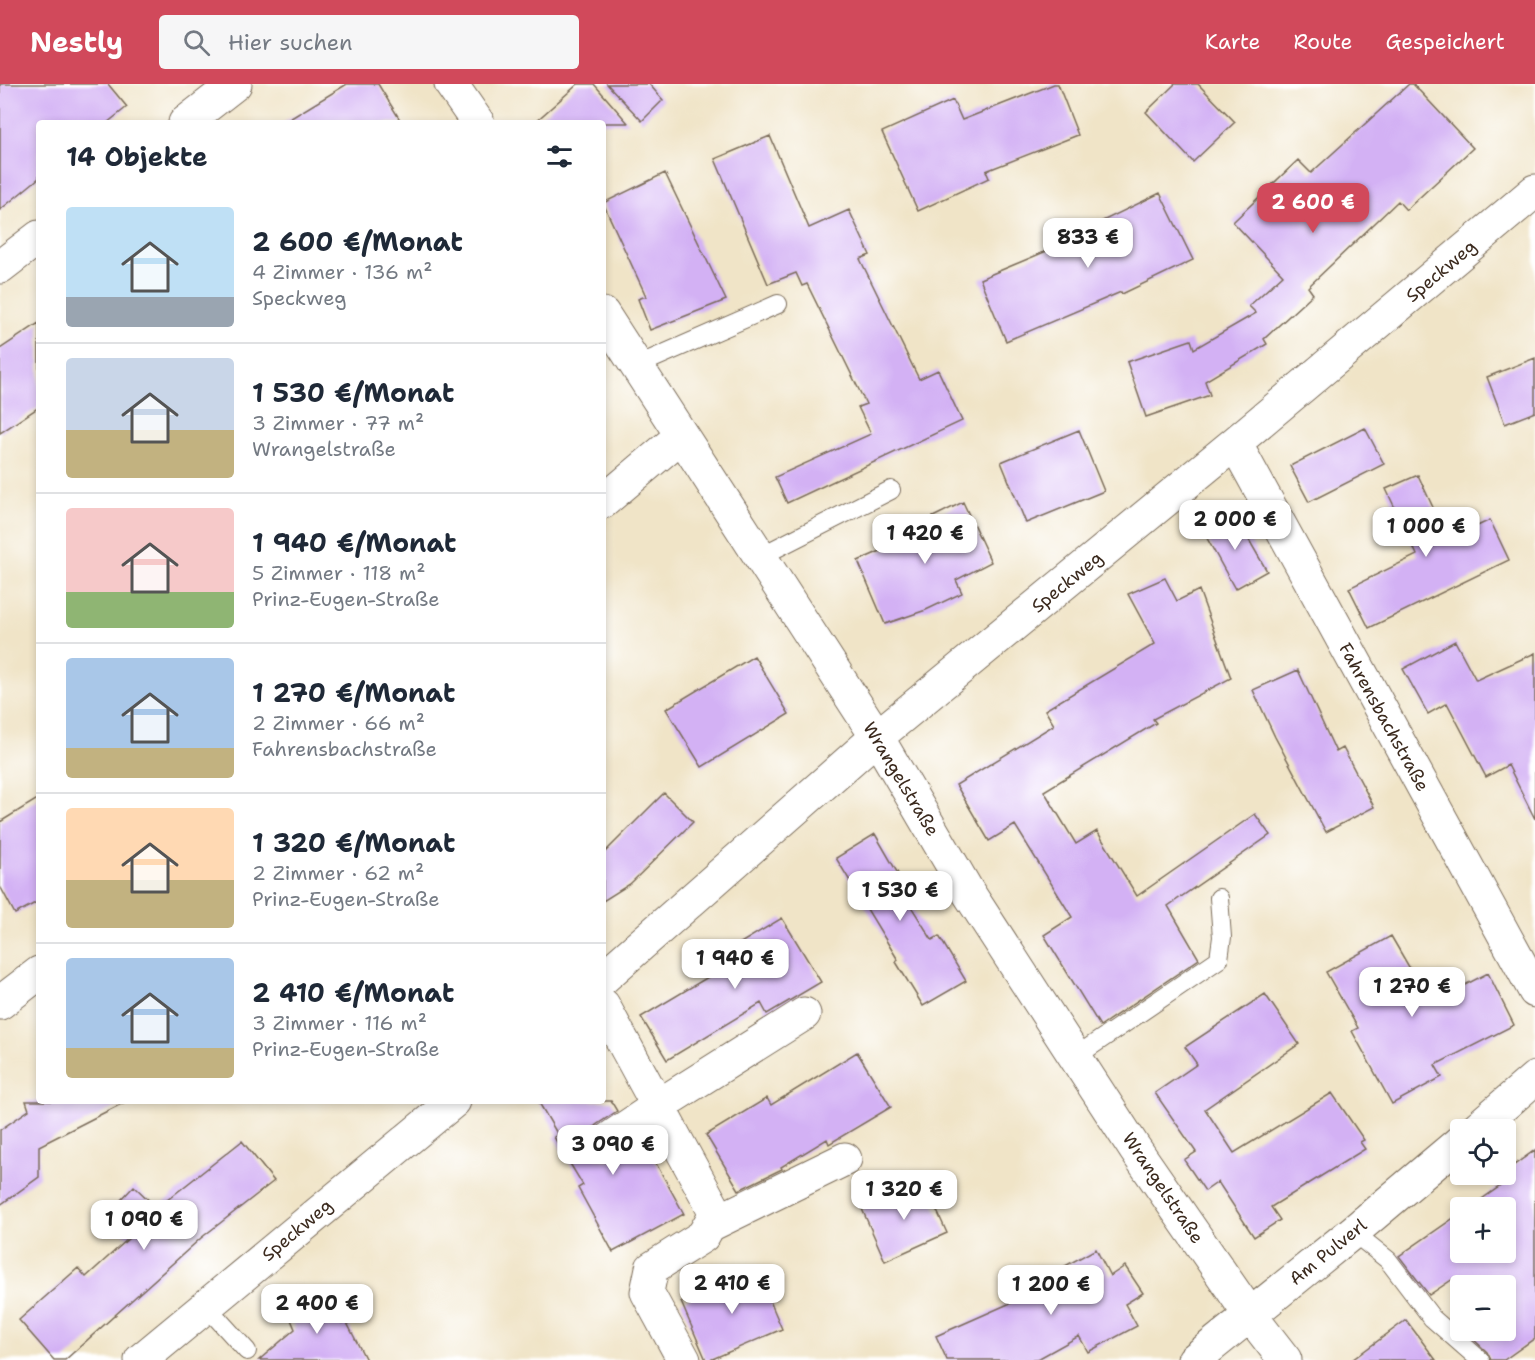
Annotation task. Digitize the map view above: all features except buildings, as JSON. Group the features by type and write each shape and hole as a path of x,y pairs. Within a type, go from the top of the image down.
{"street":[{"path":"189,120 235,84"},
{"path":"451,84 476,120"},
{"name":"Speckweg","path":"606,975 877,737 1235,443 1535,191"},
{"path":"0,267 36,239"},
{"name":"Wrangelstraße","path":"606,319 877,737 968,892 1136,1149 1250,1315 1285,1360"},
{"path":"606,499 681,436"},
{"name":"Fahrensbachstraße","path":"1235,443 1535,991"},
{"path":"0,1003 36,975"},
{"path":"606,1011 716,1212 704,1236 652,1268 647,1292 684,1360"},
{"path":"606,1141 804,1014"},
{"path":"1487,1119 1535,1078"},
{"name":"Speckweg","path":"141,1360 450,1104"},
{"name":"Am Pulverl","path":"1194,1360 1450,1150"},
{"path":"710,1225 845,1159"}],"lane":[{"path":"636,366 778,304"},
{"path":"759,557 891,490"},
{"path":"1076,1057 1219,959 1222,937 1219,898"},
{"path":"1353,1232 1388,1260 1432,1318 1480,1360"},
{"path":"206,1306 247,1351"}]}
